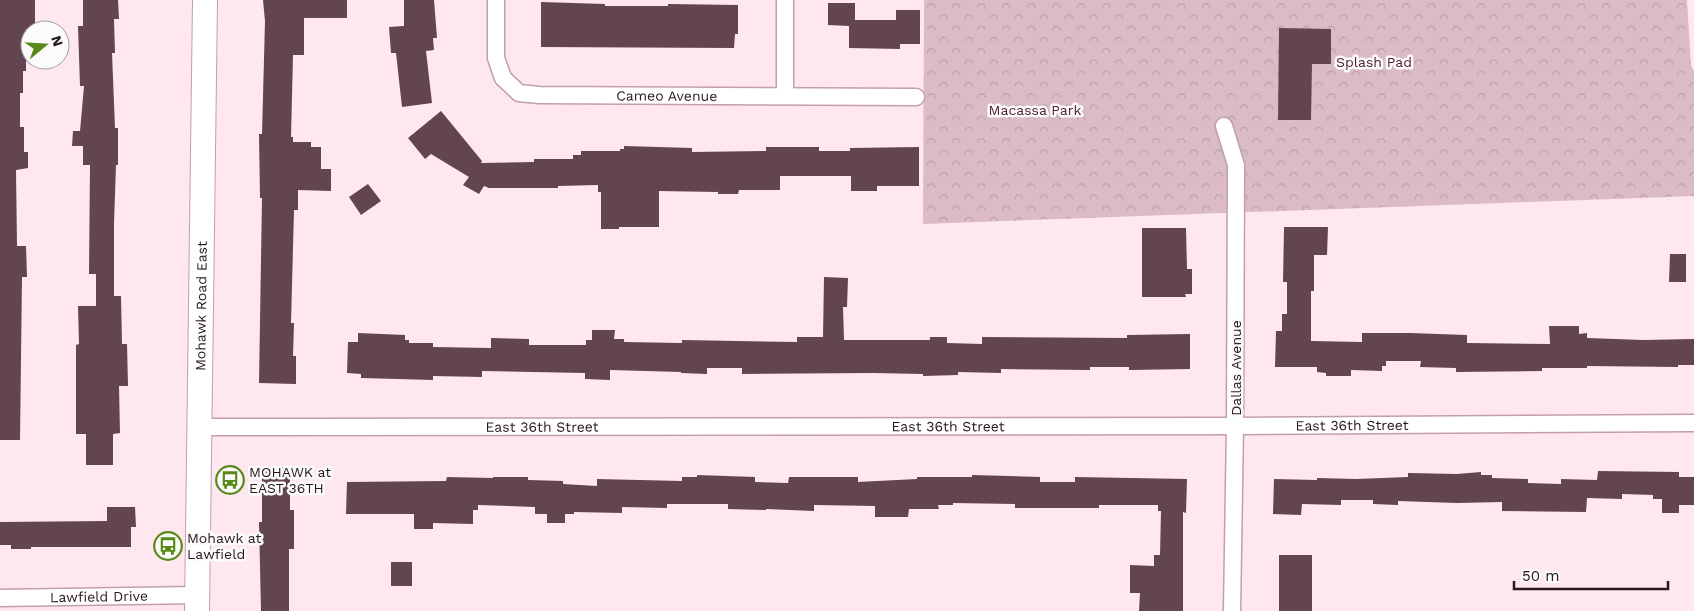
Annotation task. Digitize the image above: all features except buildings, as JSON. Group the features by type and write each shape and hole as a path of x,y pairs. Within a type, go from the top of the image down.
{"main road":[{"name":"Mohawk Road East","path":"197,603 205,0"}],"street":[{"name":"Cameo Avenue","path":"496,0 496,58 503,78 519,93 539,95 916,97"},
{"path":"785,0 785,96"},
{"name":"Dallas Avenue","path":"1224,126 1236,165 1232,611"},
{"name":"East 36th Street","path":"200,427 1235,426 1694,423"},
{"name":"Lawfield Drive","path":"0,598 197,603"}],"green space":[{"name":"Macassa Park","path":"924,0 1687,0 1691,66 1694,71 1694,196 923,224"}],"place":[{"name":"MOHAWK at EAST 36TH","path":"230,480"},
{"name":"Mohawk at Lawfield","path":"168,546"}],"park label":[{"name":"Splash Pad","path":"1374,62"}]}
